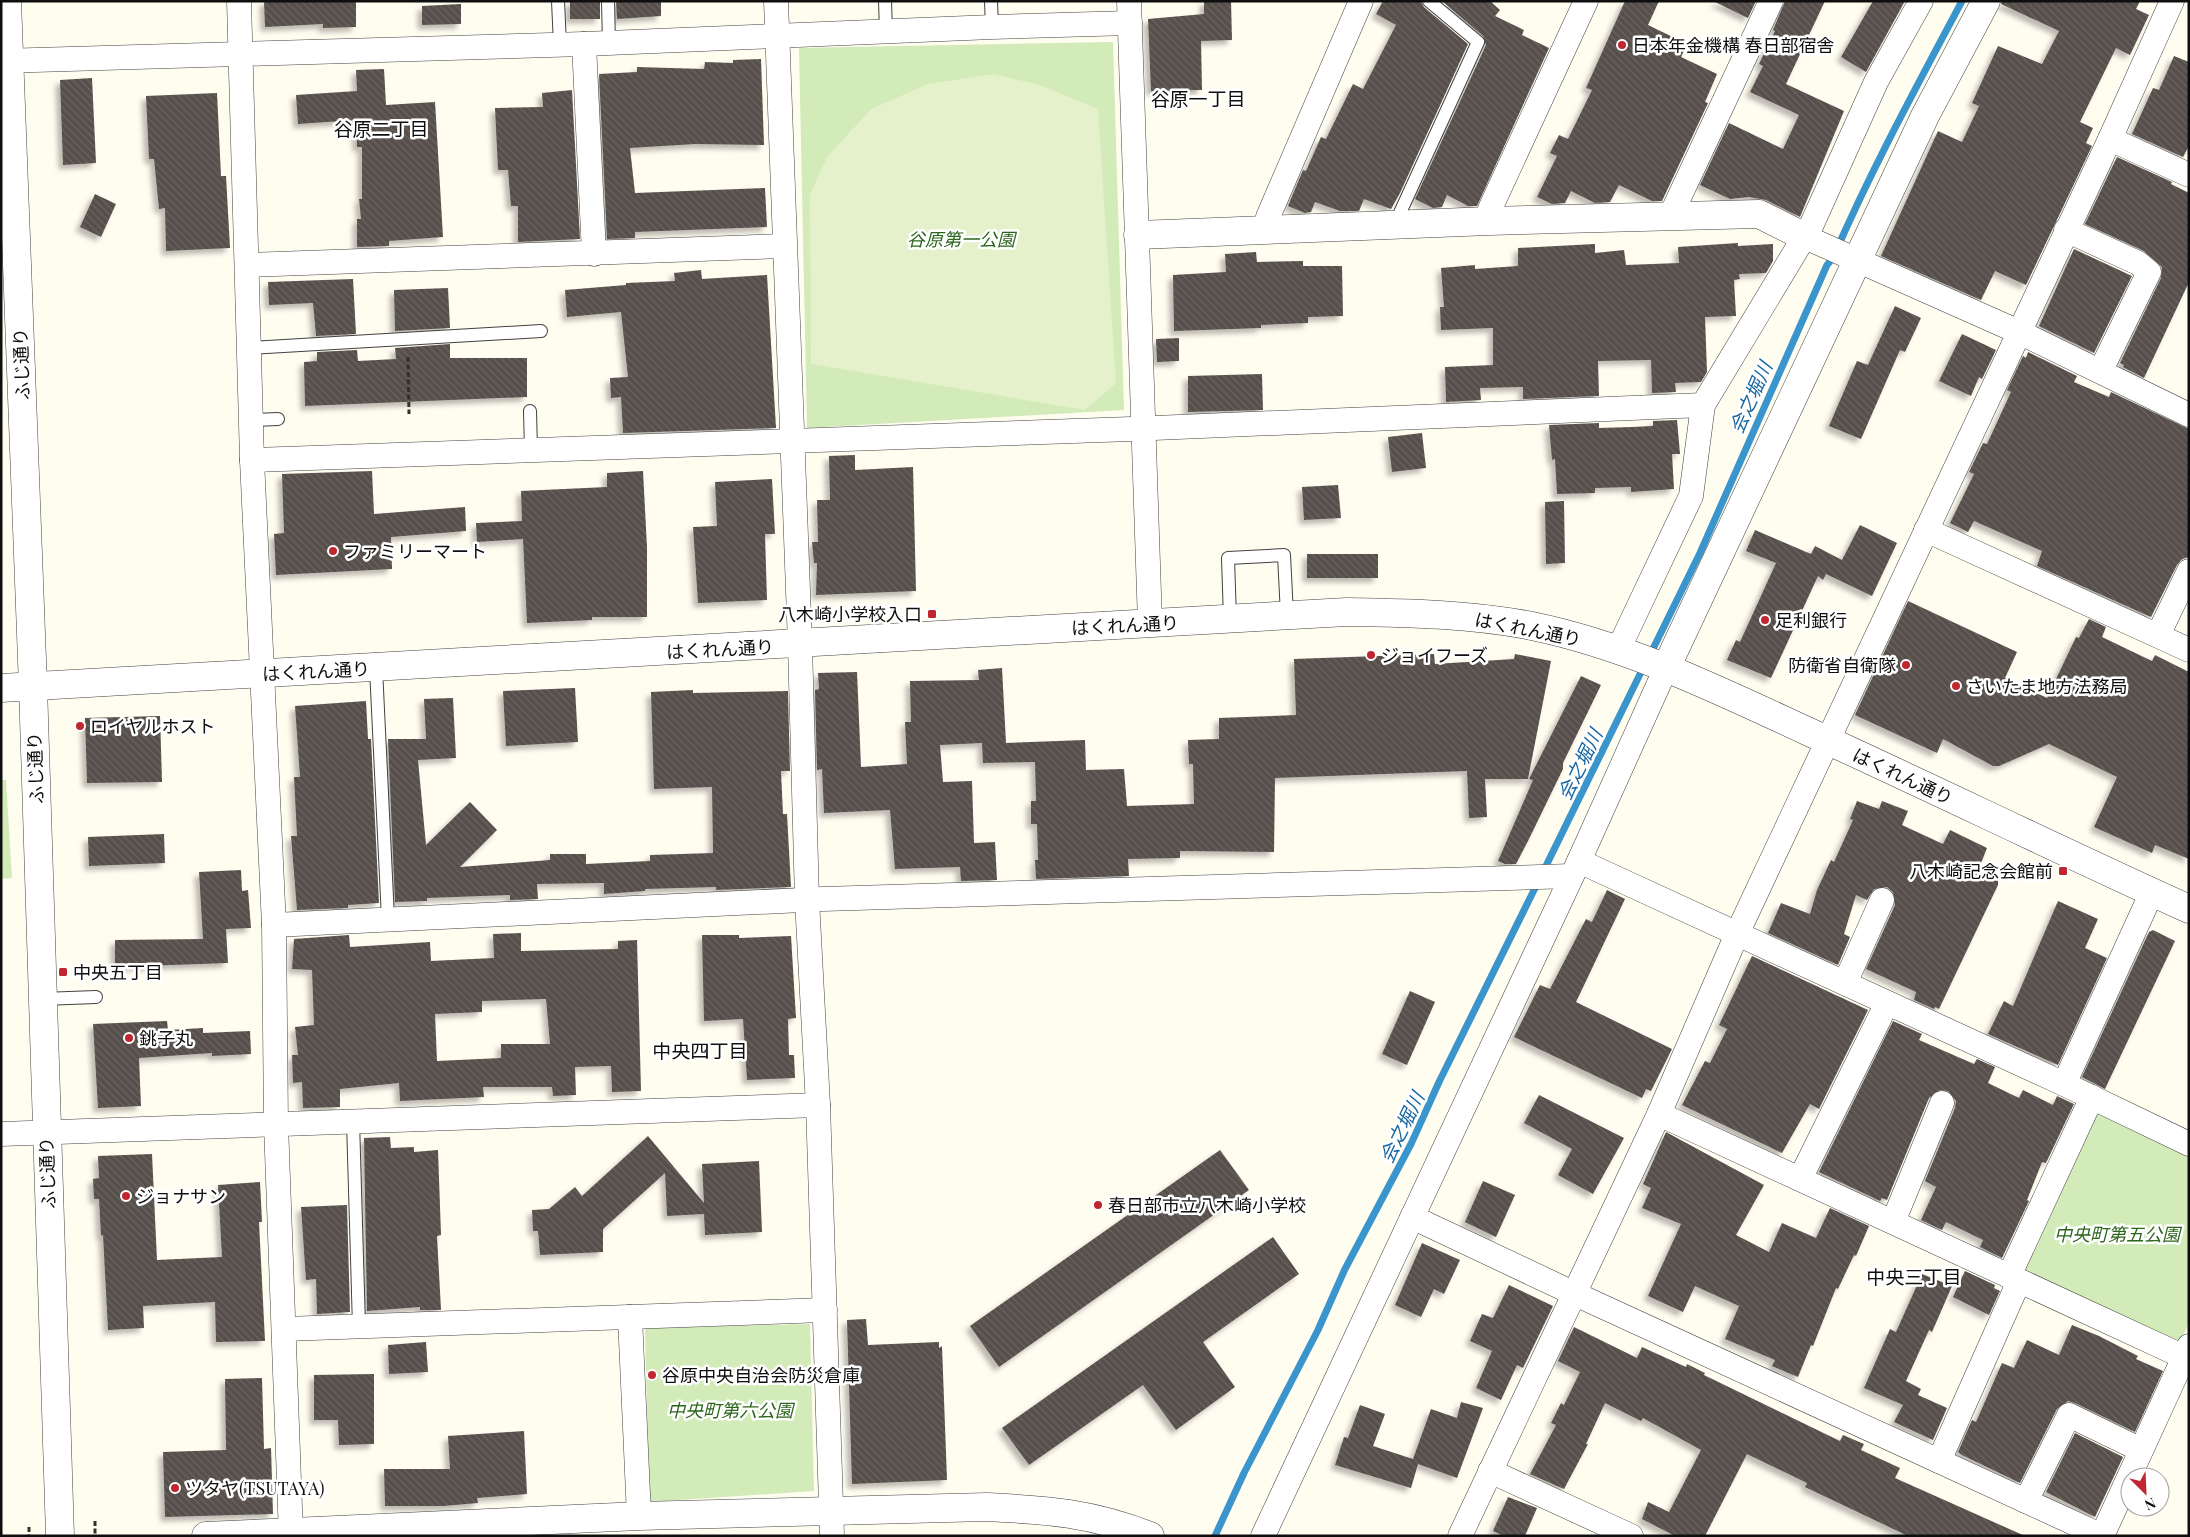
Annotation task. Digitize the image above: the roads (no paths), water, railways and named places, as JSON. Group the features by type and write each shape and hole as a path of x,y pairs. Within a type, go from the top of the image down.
{"street":[{"name":"ふじ通り","path":"7,1 5,60 33,686 60,1536"},
{"path":"239,1 248,265 252,460 274,925 272,988 291,1534"},
{"path":"776,1 800,644 806,900 818,1104 832,1523"},
{"path":"1266,229 1268,217 1361,1"},
{"path":"1489,221 1490,210 1586,1"},
{"path":"1670,218 1771,1"},
{"path":"1624,652 1691,496 1703,405 1813,241 1876,82 1921,1"},
{"path":"1263,1536 1412,1216 1662,666 1851,259 1986,1"},
{"path":"1460,1536 1659,1114 1737,934 2110,139 2172,1"},
{"path":"5,60 241,55 777,37 992,26 1130,12 1150,623"},
{"path":"584,44 594,254"},
{"path":"2110,139 2189,175"},
{"path":"1138,235 1399,224 1670,218 1759,214 1851,259 2101,370 2189,415"},
{"path":"2066,230 2138,264 2149,272 2101,370"},
{"path":"248,265 784,246"},
{"path":"252,460 1143,428 1703,405"},
{"path":"1926,530 2189,650"},
{"path":"2158,635 2189,571"},
{"name":"はくれん通り","path":"1,688 1287,616 1374,613 1481,618 1559,632 1662,666 1829,741 2189,909"},
{"path":"274,925 806,900 1525,877 1570,871 1737,934 2092,1097 2189,1144"},
{"path":"2064,1084 2152,892"},
{"path":"1845,983 1882,900"},
{"path":"1800,1179 1887,1003"},
{"path":"1939,1461 2014,1278 2092,1097"},
{"path":"1893,1222 1942,1103"},
{"path":"1,1134 46,1134 818,1104"},
{"path":"1412,1216 1573,1293 2102,1536 2186,1351 2014,1278 1659,1114"},
{"path":"285,1329 825,1310"},
{"path":"630,1317 639,1516"},
{"path":"2026,1501 2069,1415 2141,1450"},
{"path":"1490,1471 1631,1536"},
{"path":"206,1536 291,1534 639,1516 832,1523 987,1507 1044,1510 1087,1515 1124,1525 1150,1536"}],"lane":[{"path":"558,1 560,45"},
{"path":"608,1 609,44"},
{"path":"885,1 886,32"},
{"path":"991,1 992,26"},
{"path":"1399,224 1399,215 1478,42 1429,1"},
{"path":"250,348 541,331"},
{"path":"530,411 531,450"},
{"path":"251,420 278,419"},
{"path":"1230,619 1228,558 1284,555 1287,616"},
{"path":"376,668 388,919"},
{"path":"42,999 96,997"},
{"path":"353,1121 359,1327"}],"waterway":[{"name":"会之堀川","path":"1649,657 1700,553 1827,265 1833,258 1911,96 1962,1"},
{"name":"会之堀川","path":"1543,872 1644,666"},
{"name":"会之堀川","path":"1215,1536 1244,1473 1318,1330 1344,1271 1411,1144 1439,1082 1538,882"}],"place":[{"name":"日本年金機構 春日部宿舎","path":"1622,45"},
{"name":"ファミリーマート","path":"333,551"},
{"name":"八木崎小学校入口","path":"932,614"},
{"name":"足利銀行","path":"1765,620"},
{"name":"ジョイフーズ","path":"1371,655"},
{"name":"防衛省自衛隊","path":"1906,665"},
{"name":"さいたま地方法務局","path":"1956,686"},
{"name":"ロイヤルホスト","path":"80,726"},
{"name":"八木崎記念会館前","path":"2063,871"},
{"name":"中央五丁目","path":"63,972"},
{"name":"銚子丸","path":"129,1038"},
{"name":"ジョナサン","path":"126,1196"},
{"name":"春日部市立八木崎小学校","path":"1098,1205"},
{"name":"谷原中央自治会防災倉庫","path":"652,1375"},
{"name":"ツタヤ(TSUTAYA)","path":"175,1488"}],"district":[{"name":"谷原一丁目","path":"1198,98"},
{"name":"谷原二丁目","path":"381,128"},
{"name":"中央四丁目","path":"700,1050"},
{"name":"中央三丁目","path":"1914,1276"}],"park label":[{"name":"谷原第一公園","path":"961,239"},
{"name":"中央町第五公園","path":"2117,1234"},
{"name":"中央町第六公園","path":"730,1410"}]}
